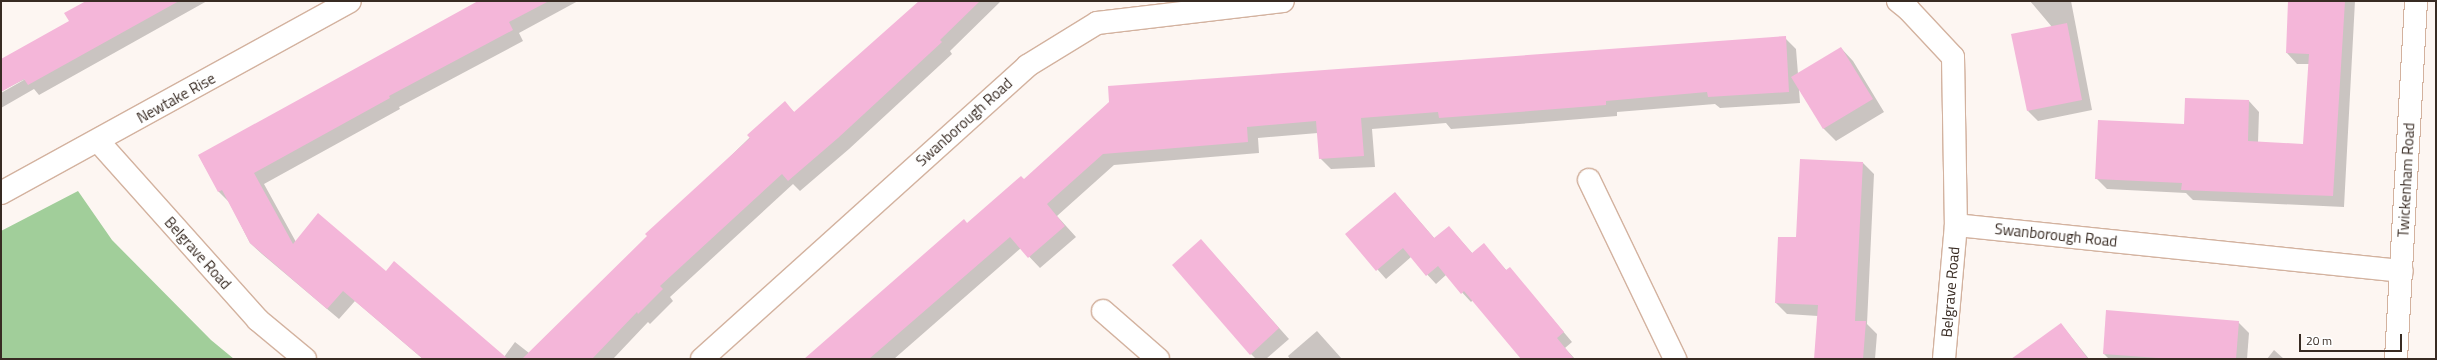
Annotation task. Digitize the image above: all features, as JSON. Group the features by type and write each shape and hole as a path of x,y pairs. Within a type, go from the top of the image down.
{"street":[{"name":"Newtake Rise","path":"1,192 98,141 350,1"},
{"name":"Swanborough Road","path":"702,359 1027,66 1097,23 1283,1"},
{"path":"1898,1 1910,10 1953,57 1956,224"},
{"name":"Twickenham Road","path":"2396,359 2416,1"},
{"name":"Belgrave Road","path":"98,141 258,320 305,359"},
{"path":"1589,180 1675,359"},
{"name":"Belgrave Road","path":"1944,359 1956,224"},
{"name":"Swanborough Road","path":"1956,224 2402,271"},
{"path":"1103,311 1158,359"}],"green space":[{"path":"78,191 112,240 211,340 234,359 1,359 1,231"}],"building":[{"path":"86,1 179,1 28,85 24,79 1,92 1,59 69,21 64,13"},
{"path":"478,1 549,1 509,22 513,30 389,96 390,98 254,173 293,244 318,213 386,271 394,261 508,359 423,359 343,291 327,309 250,243 222,190 218,192 198,155"},
{"path":"919,1 980,1 940,40 942,42 838,138 788,181 782,174 660,286 663,289 638,314 637,312 592,359 522,359 647,236 645,234 750,138 747,135 785,101 794,112"},
{"path":"2288,1 2345,1 2333,196 2181,190 2182,183 2095,179 2098,120 2184,124 2185,98 2249,100 2248,141 2303,144 2309,54 2286,53"},
{"path":"2067,23 2082,100 2027,111 2011,34"},
{"path":"1786,36 1789,92 1708,97 1707,92 1606,101 1606,105 1519,112 1439,118 1438,112 1361,118 1364,156 1319,159 1316,121 1247,127 1248,142 1103,154 1047,204 1065,226 1028,258 1010,237 869,359 804,359 964,219 967,223 1021,176 1024,179 1109,102 1108,86"},
{"path":"1841,47 1873,99 1823,129 1791,77"},
{"path":"1800,159 1863,162 1855,321 1866,321 1863,359 1814,359 1818,305 1775,303 1778,237 1796,237"},
{"path":"1395,192 1434,238 1449,226 1472,253 1484,243 1506,270 1510,267 1564,332 1557,338 1574,359 1521,359 1464,291 1461,294 1438,266 1426,276 1403,248 1376,271 1345,234"},
{"path":"1201,239 1279,328 1250,355 1172,265"},
{"path":"2106,310 2239,321 2236,359 2172,359 2103,354"},
{"path":"2061,323 2088,359 2011,359"}]}
